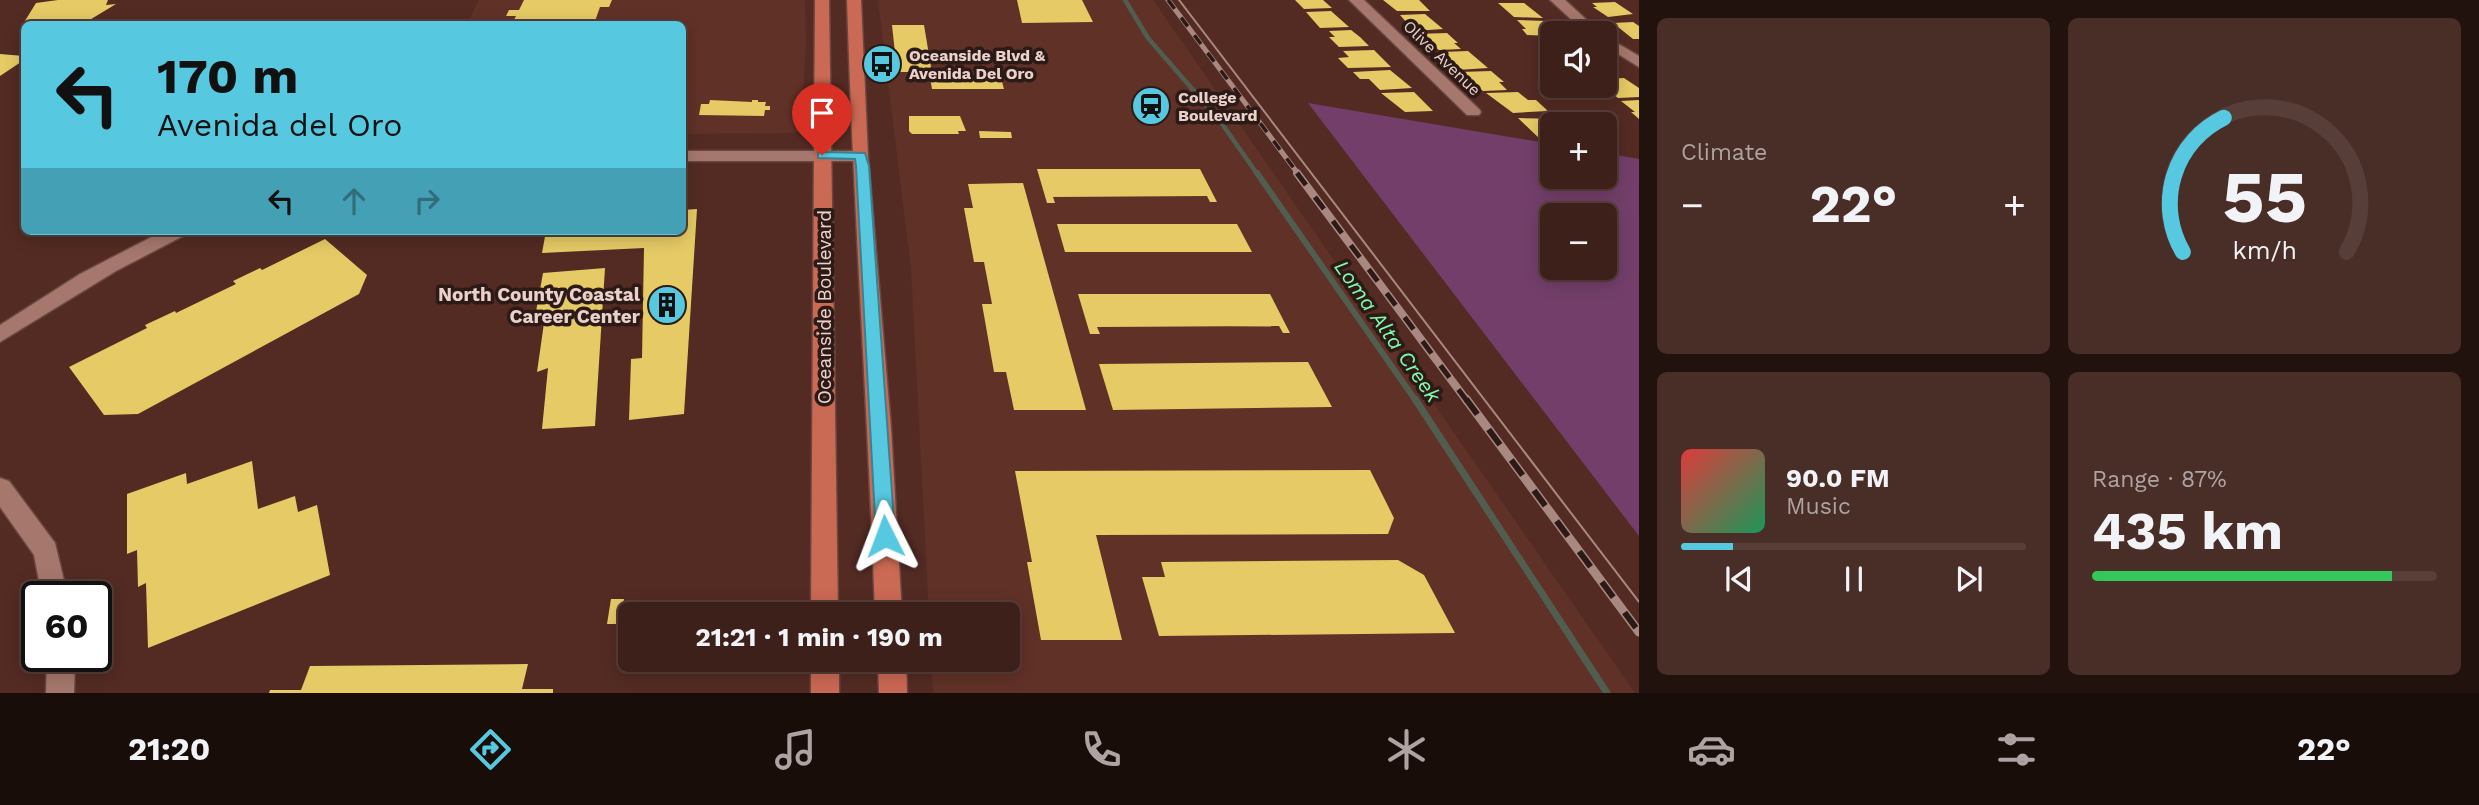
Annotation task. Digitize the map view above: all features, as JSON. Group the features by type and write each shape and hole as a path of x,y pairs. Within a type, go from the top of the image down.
{"main road":[{"name":"Oceanside Boulevard","path":"822,0 825,602"},
{"path":"852,4 880,427 888,602"},
{"path":"825,672 825,693"},
{"path":"892,672 893,693"}],"street":[{"name":"Olive Avenue","path":"1356,0 1473,112"},
{"path":"1557,0 1581,21"},
{"path":"1617,48 1639,63"},
{"path":"686,156 860,156"},
{"path":"0,335 65,290 134,251 169,235"},
{"path":"0,488 46,551 52,581"},
{"path":"60,693 61,672"}],"shaded area":[{"path":"479,0 805,0 806,45 801,127 794,133 686,134 686,21 468,21"},
{"path":"878,0 1153,0 1635,693 933,693 932,672 1020,672 1020,602 928,602 911,269"},
{"path":"1308,103 1540,142 1540,189 1617,189 1617,155 1639,159 1639,536"}],"building":[{"path":"108,0 106,5 116,4 88,21 25,21 36,3"},
{"path":"524,0 612,0 609,7 600,7 595,21 514,21 516,16 506,16 509,10 519,10"},
{"path":"1017,0 1082,0 1093,22 1022,23"},
{"path":"1295,0 1323,0 1332,8 1304,9"},
{"path":"1383,0 1419,0 1430,11 1397,11"},
{"path":"1615,2 1633,14 1608,17 1593,7 1597,7 1592,3"},
{"path":"1498,3 1524,3 1543,18 1514,17"},
{"path":"1331,11 1349,27 1320,28 1306,12"},
{"path":"1425,14 1443,29 1414,31 1400,15"},
{"path":"1517,20 1547,21 1540,21 1540,36 1527,35 1522,29 1526,29"},
{"path":"1633,22 1639,26 1639,39 1633,39 1617,26 1617,23"},
{"path":"892,25 924,25 931,67 922,72 897,72"},
{"path":"1351,30 1369,46 1339,47 1329,37 1335,37 1329,31"},
{"path":"1447,33 1461,49 1439,50 1417,34"},
{"path":"1374,50 1391,67 1348,68 1338,58 1349,57 1343,51"},
{"path":"1468,51 1488,68 1457,70 1442,52"},
{"path":"0,54 21,56 21,62 0,76"},
{"path":"1390,70 1412,88 1380,90 1369,79 1360,79 1353,72"},
{"path":"941,71 999,71 1004,89 932,89 930,78"},
{"path":"1491,71 1504,82 1499,82 1507,90 1483,91 1460,72"},
{"path":"1617,78 1624,78 1639,88 1639,97 1617,97"},
{"path":"1414,92 1433,111 1405,112 1381,93"},
{"path":"1518,92 1528,100 1536,100 1548,111 1513,113 1486,93"},
{"path":"710,100 758,100 766,102 765,106 770,106 770,110 765,110 764,116 699,115 701,104 709,104"},
{"path":"1639,100 1639,119 1631,112 1635,112 1621,101"},
{"path":"909,116 960,116 966,131 958,131 959,134 912,134 909,131"},
{"path":"1518,118 1540,118 1540,139"},
{"path":"979,131 1011,132 1012,138 980,138"},
{"path":"1037,169 1200,169 1217,202 1210,202 1207,196 1053,197 1055,203 1047,203"},
{"path":"1023,183 1086,410 1014,410 1006,372 994,372 982,304 992,304 984,262 974,262 964,208 973,208 968,184"},
{"name":"North County Coastal Career Center","path":"697,209 684,414 629,420 631,359 642,358 644,248 542,253 545,235 686,235 686,210"},
{"path":"1057,224 1237,224 1252,252 1065,252"},
{"path":"325,239 367,275 359,294 138,414 104,415 69,367 147,328 145,325 236,284 233,281"},
{"path":"605,268 595,426 542,429 548,368 537,372 545,316 535,317 543,273"},
{"path":"1078,294 1270,294 1290,333 1283,333 1279,326 1097,327 1100,334 1090,334"},
{"path":"1308,362 1332,407 1113,410 1099,364"},
{"path":"252,461 258,509 295,496 298,512 317,505 330,575 148,648 146,583 138,587 137,550 127,554 127,494 186,473 187,484"},
{"path":"1370,470 1394,518 1388,534 1096,535 1122,640 1041,640 1027,562 1032,562 1015,471"},
{"path":"1398,560 1424,575 1455,633 1159,636 1142,577 1165,577 1161,562"},
{"path":"611,599 624,599 624,602 618,602 618,624 607,624"},
{"path":"528,664 522,689 553,689 553,693 269,693 270,690 301,690 310,666"}],"waterway":[{"name":"Loma Alta Creek","path":"1125,0 1148,38 1220,121 1258,175"},
{"name":"Loma Alta Creek","path":"1257,173 1416,401"},
{"name":"Loma Alta Creek","path":"1415,399 1607,693"}],"tram line":[{"path":"1179,0 1639,602"}],"railway":[{"path":"1168,0 1299,175"},
{"path":"1297,173 1467,401"},
{"path":"1466,399 1639,632"}],"place":[{"name":"Oceanside Blvd & Avenida Del Oro","path":"882,64"},
{"name":"College Boulevard","path":"1151,106"},
{"name":"North County Coastal Career Center","path":"667,305"}],"route":[{"path":"822,155 860,156 863,166 885,536"}]}
